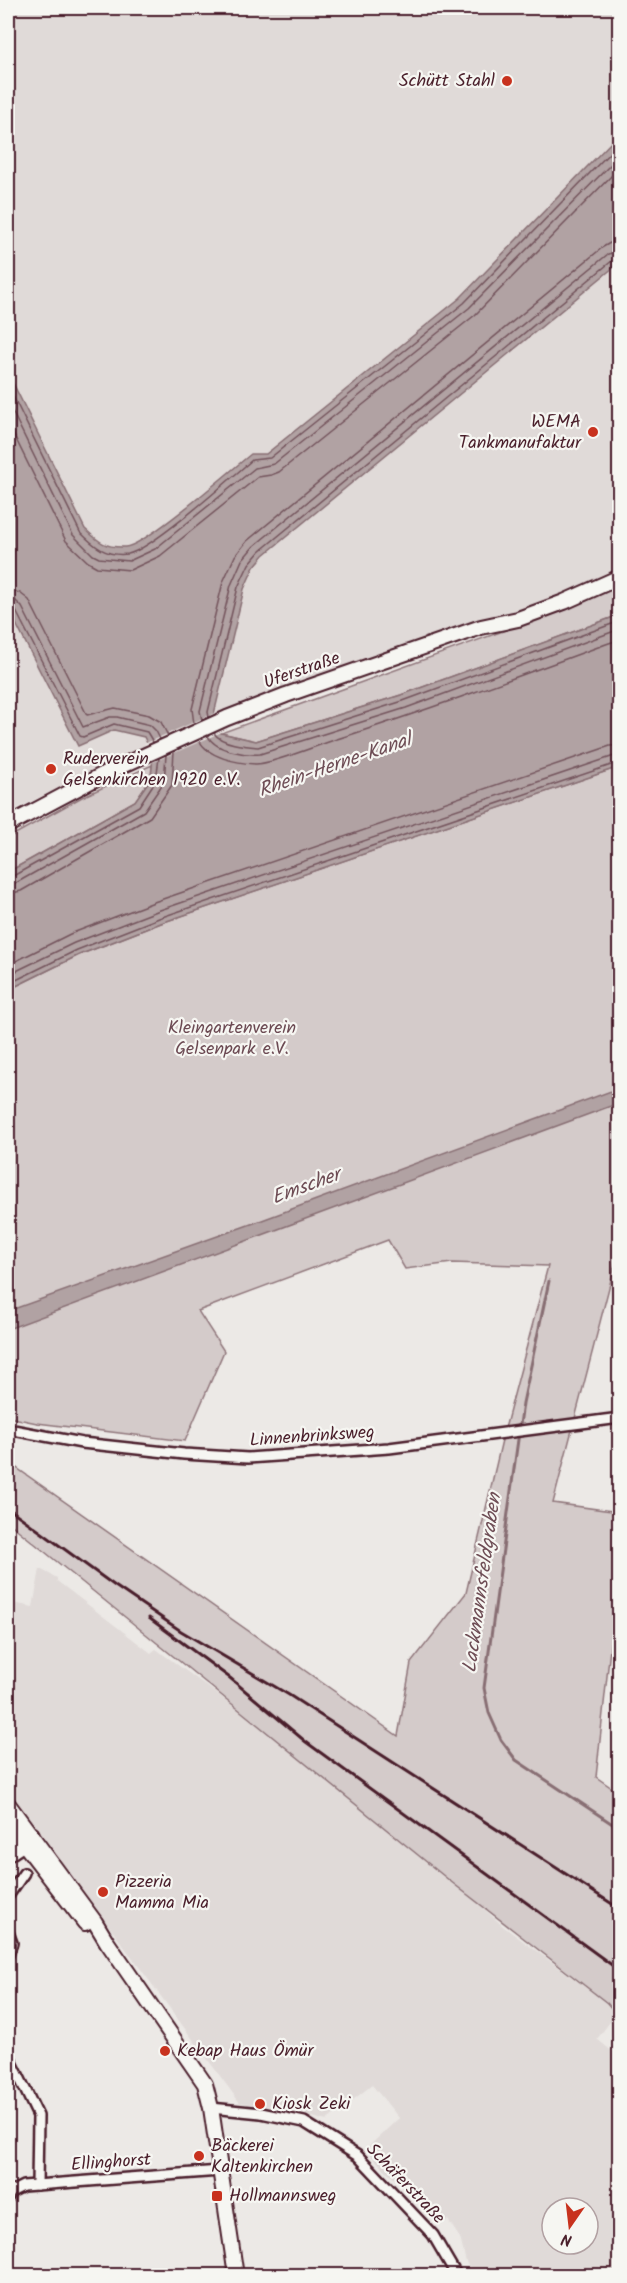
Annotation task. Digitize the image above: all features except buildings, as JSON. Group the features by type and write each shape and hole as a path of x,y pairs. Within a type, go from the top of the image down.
{"main road":[{"name":"Uferstraße","path":"8,825 106,772 286,694 481,627 518,619 620,577"},
{"path":"8,1804 17,1834 95,1922 106,1942 205,2084 211,2108 236,2276"},
{"path":"8,1853 17,1834"}],"street":[{"name":"Linnenbrinksweg","path":"8,1429 82,1443 248,1458 389,1448 620,1418"},
{"path":"8,1896 24,1873"},
{"path":"8,1932 12,1943 8,1955"},
{"path":"8,2054 38,2116 37,2185"},
{"name":"Schäferstraße","path":"211,2108 261,2113 304,2122 358,2156 433,2235 457,2276"},
{"name":"Ellinghorst","path":"8,2197 11,2192 23,2186 220,2171"}],"shaded area":[{"path":"8,8 619,8 619,567 555,597 268,696 87,774 8,813"},
{"path":"40,1569 57,1578 57,1581 151,1653 156,1649 368,1804 504,1927 607,2003 616,2014 597,2039 619,2057 619,2275 473,2275 466,2262 460,2238 448,2220 441,2224 365,2150 399,2118 372,2085 326,2121 283,2108 240,2103 8,1790 8,1602 33,1607"}],"green space":[{"path":"619,583 619,615 401,695 256,741 221,733 578,604"},
{"path":"152,765 151,778 135,801 8,872 8,838 82,797"},
{"name":"Kleingartenverein Gelsenpark e.V.","path":"619,767 619,1249 553,1503 619,1512 619,1566 596,1777 619,1793 619,2017 607,2003 450,1881 8,1522 8,1462 398,1736 411,1663 466,1593 502,1440 548,1266 452,1263 405,1269 388,1240 198,1311 224,1351 185,1441 37,1423 8,1417 11,1378 10,1355 8,1355 8,990 79,955 161,923"}],"water":[{"name":"Rhein-Herne-Kanal","path":"617,136 620,139 619,263 264,555 254,567 244,589 214,714 221,733 256,741 401,695 619,615 619,767 161,923 79,955 8,990 8,872 135,801 151,778 153,756 144,737 114,730 78,746 8,608 8,373 85,529 107,545 125,547 135,544 168,522 251,454 266,454 460,298"},
{"path":"619,1088 619,1103 8,1329 8,1311"}],"pier":[{"path":"217,712 224,731 149,764 150,757 144,744"}],"waterway":[{"name":"Lackmannsfeldgraben","path":"549,1281 523,1403 484,1688 489,1713 501,1740 516,1760 620,1829"}],"railway":[{"path":"8,1508 181,1631 289,1695 620,1909"},
{"path":"149,1618 230,1678 306,1742 620,1971"}],"place":[{"name":"Schütt Stahl","path":"507,81"},
{"name":"WEMA Tankmanufaktur","path":"593,432"},
{"name":"Ruderverein Gelsenkirchen 1920 e.V.","path":"51,769"},
{"name":"Pizzeria Mamma Mia","path":"103,1892"},
{"name":"Kebap Haus Ömür","path":"165,2051"},
{"name":"Kiosk Zeki","path":"260,2104"},
{"name":"Bäckerei Kaltenkirchen","path":"199,2156"},
{"name":"Hollmannsweg","path":"217,2196"}],"water label":[{"name":"Emscher","path":"306,1187"}]}
